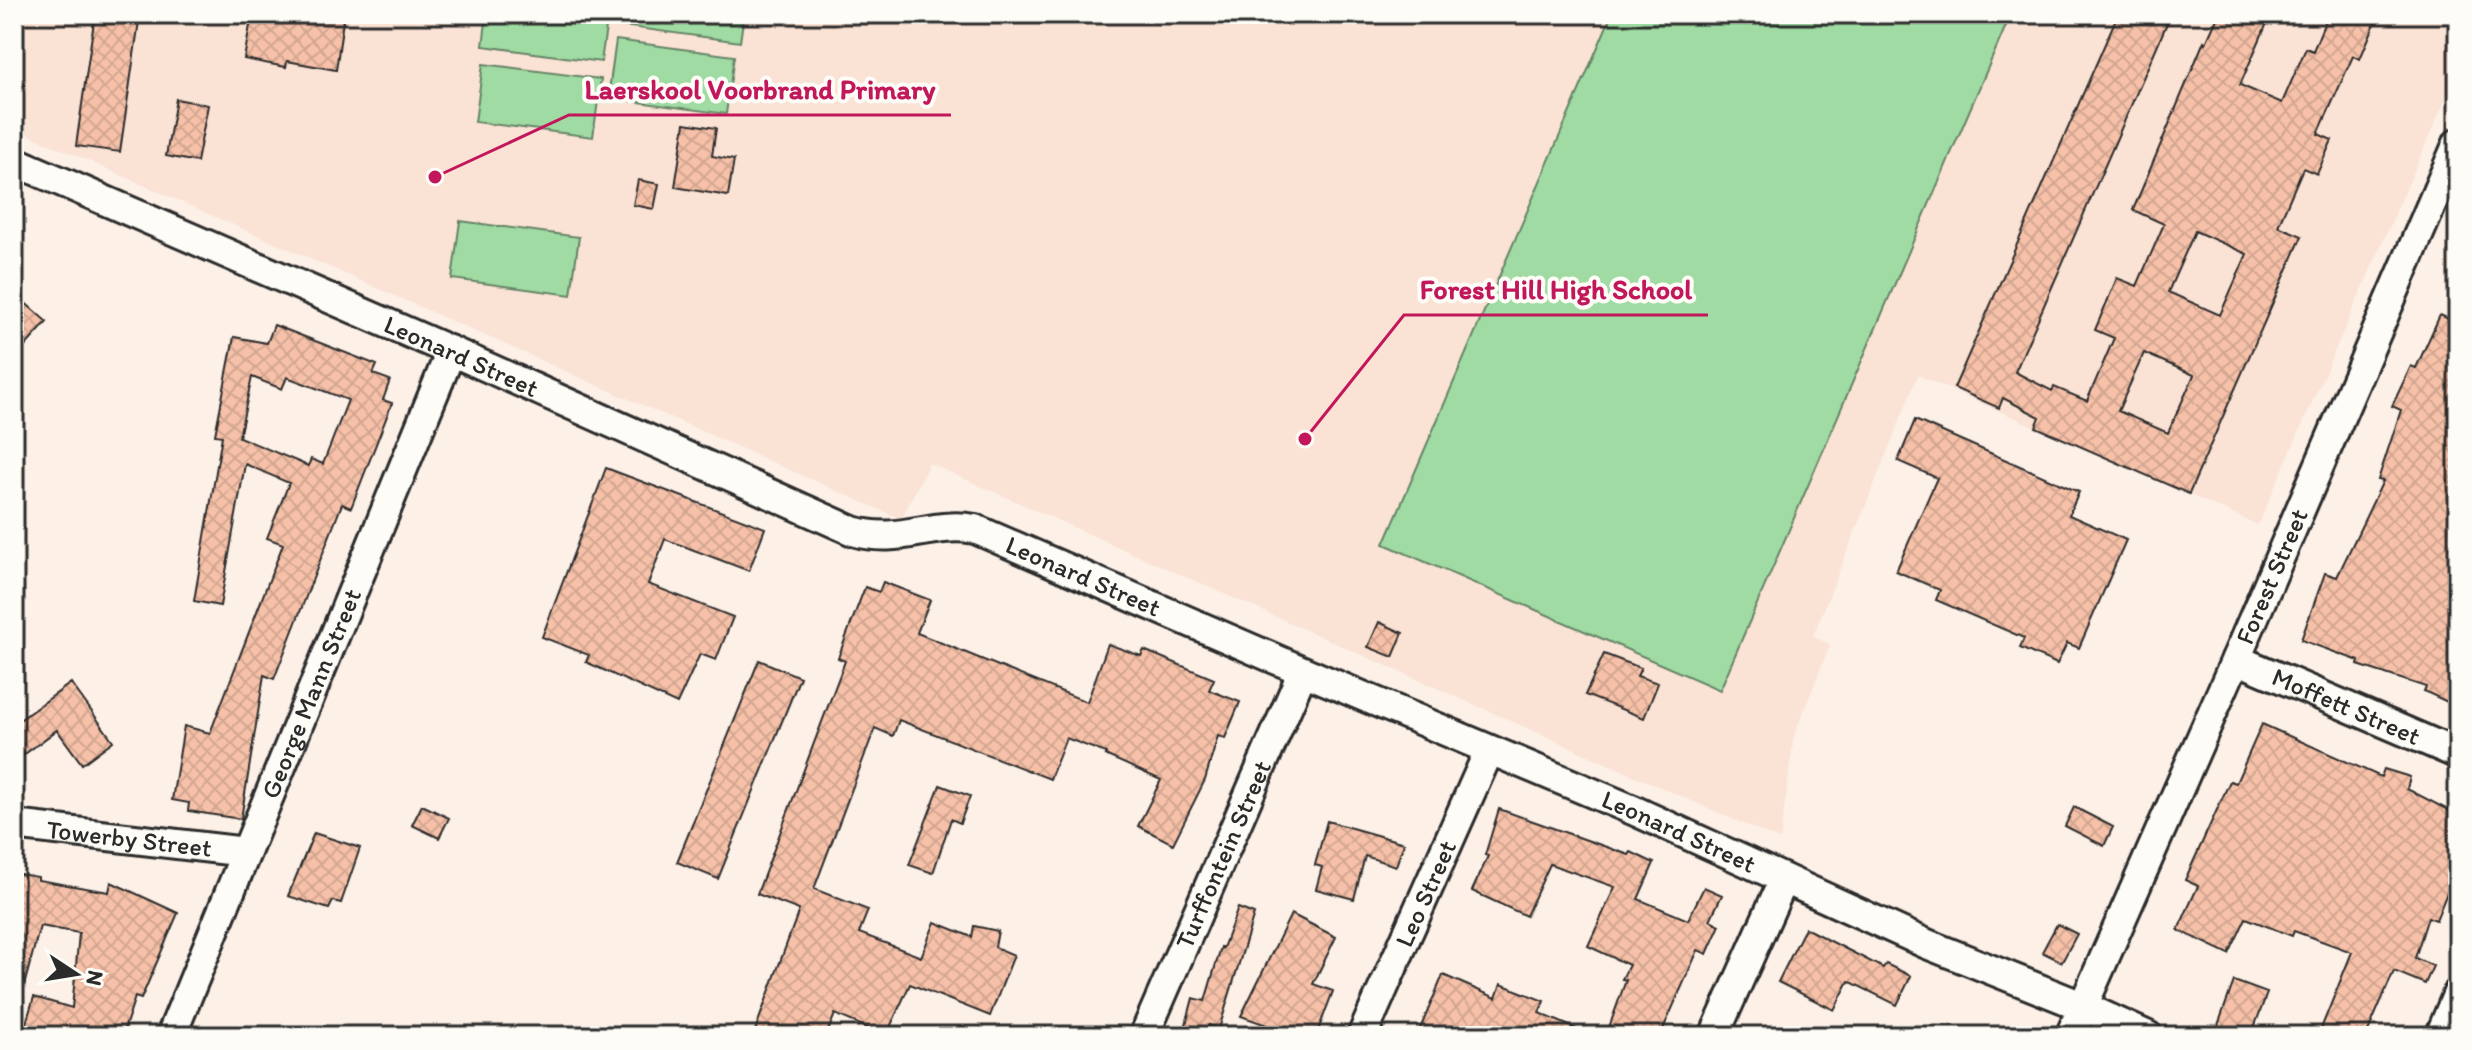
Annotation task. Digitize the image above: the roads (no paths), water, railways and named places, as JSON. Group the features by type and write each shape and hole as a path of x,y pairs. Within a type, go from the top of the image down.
{"street":[{"name":"Forest Street","path":"2070,1036 2458,143"},
{"name":"Leonard Street","path":"14,161 451,351 853,531 888,538 958,526 975,529 1633,810 1927,944 2148,1036"},
{"name":"George Mann Street","path":"171,1036 451,351"},
{"name":"Moffett Street","path":"2236,659 2458,754"},
{"name":"Turffontein Street","path":"1144,1036 1303,671"},
{"name":"Leo Street","path":"1362,1036 1489,751"},
{"name":"Towerby Street","path":"14,825 246,852"},
{"path":"1714,1036 1784,879"},
{"path":"2440,1036 2458,993"}],"place":[{"name":"Laerskool Voorbrand Primary","path":"435,177"},
{"name":"Forest Hill High School","path":"1305,439"}]}
